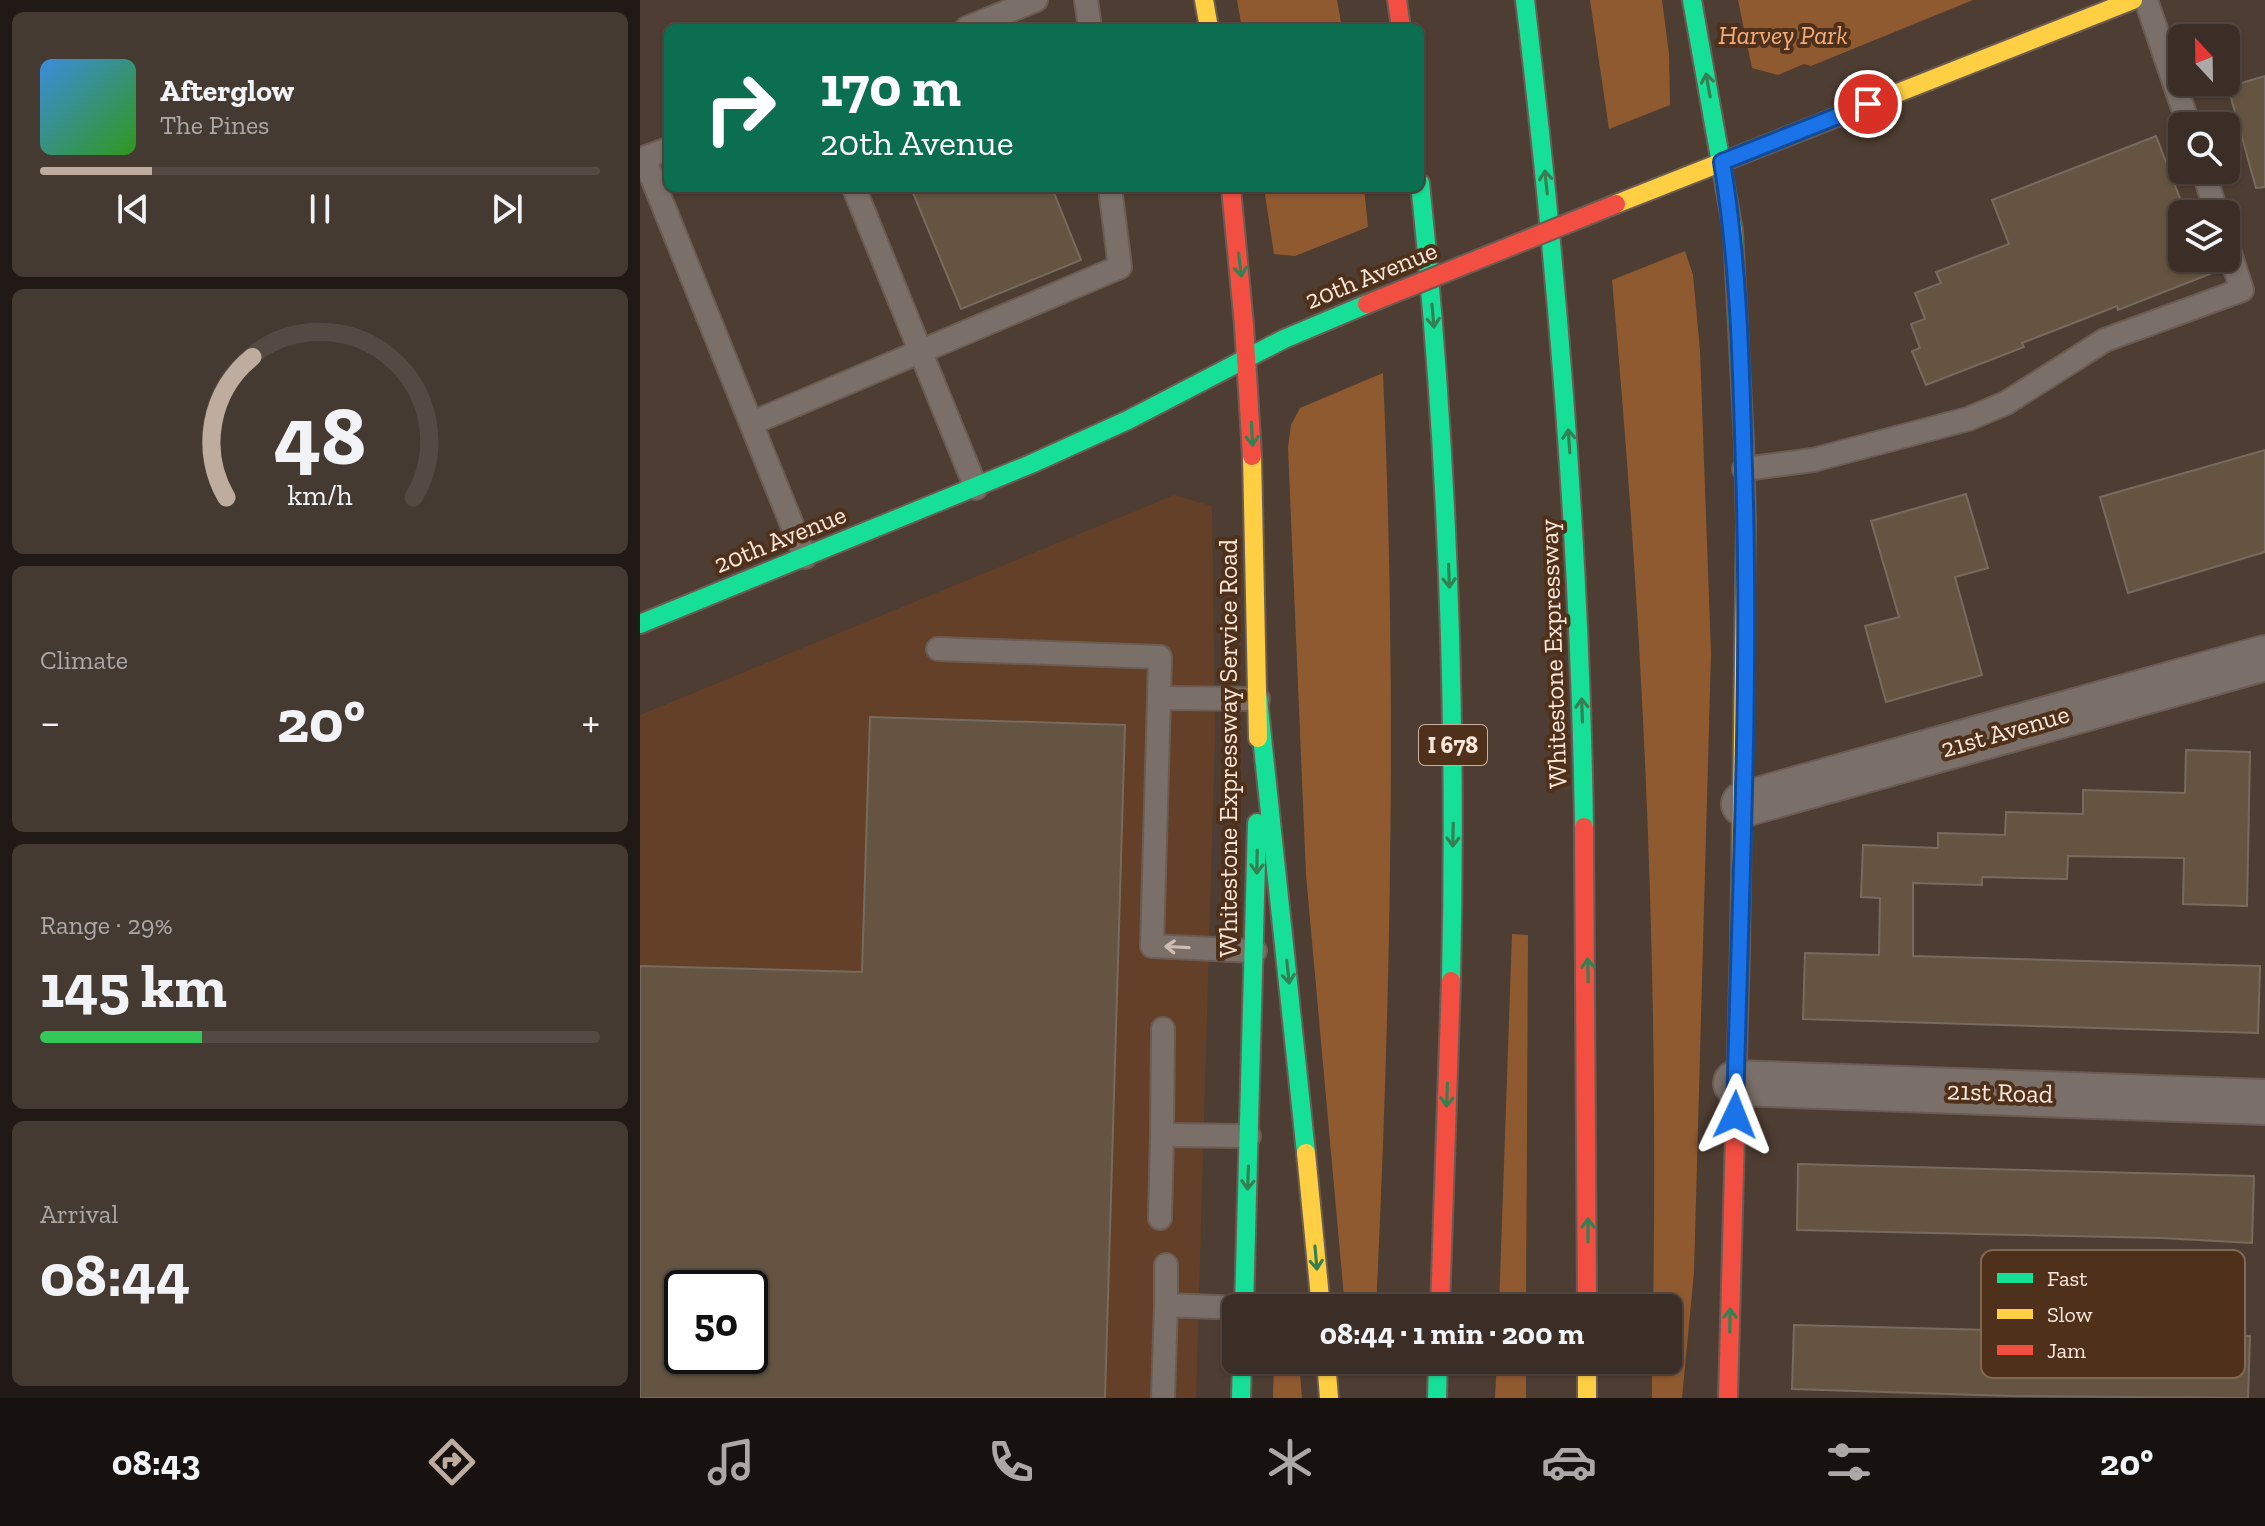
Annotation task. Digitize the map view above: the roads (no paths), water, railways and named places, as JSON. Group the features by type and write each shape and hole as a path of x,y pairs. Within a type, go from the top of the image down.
{"main road":[{"path":"1204,0 1208,24"},
{"path":"1397,0 1400,24"},
{"name":"Whitestone Expressway","path":"1525,0 1559,314 1574,519 1588,987 1587,1294"},
{"path":"1692,0 1733,231 1738,287 1744,469 1747,635 1728,1398"},
{"name":"20th Avenue","path":"640,624 976,488 1128,420 1247,356 1367,304 1722,162 2069,13 2133,0"},
{"name":"Whitestone Expressway Service Road","path":"1231,192 1253,447 1258,699 1255,951 1243,1294"},
{"name":"I 678","path":"1421,192 1440,406 1453,712 1451,937 1440,1294"},
{"path":"1258,699 1320,1294"},
{"path":"1241,1398 1242,1374"},
{"path":"1327,1374 1329,1398"},
{"path":"1437,1398 1438,1374"},
{"path":"1587,1374 1587,1398"}],"street":[{"name":"21st Avenue","path":"1744,804 2265,658"},
{"name":"21st Road","path":"1736,1083 2265,1102"}],"lane":[{"path":"977,24 1036,0"},
{"path":"1086,0 1089,24"},
{"path":"2146,0 2184,112"},
{"path":"664,150 644,158 805,557"},
{"path":"856,192 976,488"},
{"path":"752,423 1120,267 1111,192"},
{"path":"1744,469 1813,460 1988,411 2025,392 2105,340 2242,290 2236,272"},
{"path":"938,649 1160,657 1152,946 1255,951"},
{"path":"1159,698 1258,699"},
{"path":"1160,1218 1163,1029"},
{"path":"1162,1135 1249,1136"},
{"path":"1163,1398 1166,1265"},
{"path":"1166,1305 1222,1307"}],"park label":[{"name":"Harvey Park","path":"1783,35"}]}
